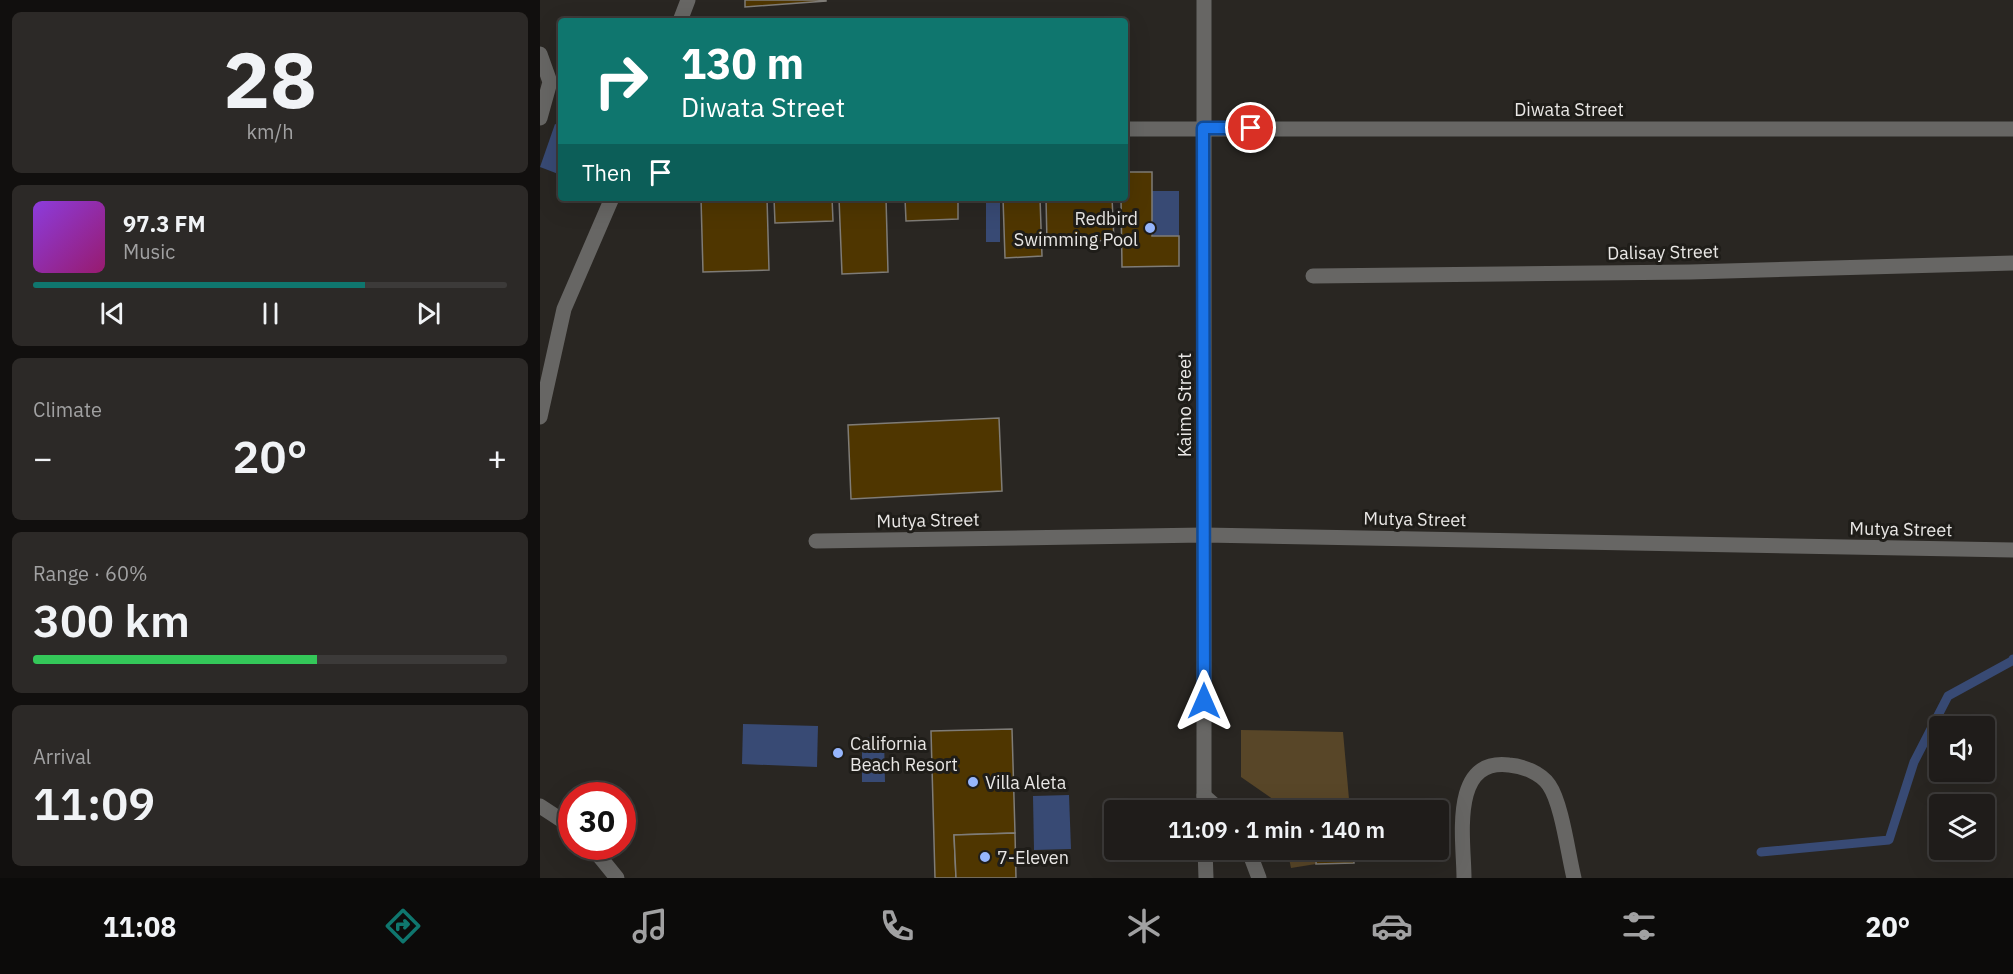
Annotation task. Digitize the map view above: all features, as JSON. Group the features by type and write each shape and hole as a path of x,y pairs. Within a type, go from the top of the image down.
{"street":[{"path":"681,18 688,0"},
{"name":"Kaimo Street","path":"1204,0 1204,800"},
{"path":"540,54 550,82 540,118"},
{"name":"Diwata Street","path":"1128,129 2013,129"},
{"path":"540,417 564,309 611,201"},
{"name":"Dalisay Street","path":"1313,276 1690,272 2013,263"},
{"name":"Mutya Street","path":"816,541 1204,535 2013,550"},
{"path":"1464,878 1463,801 1468,783 1477,773 1491,766 1509,765 1537,773 1549,784 1556,798 1574,878"},
{"path":"540,806 558,818"},
{"path":"602,860 617,878"},
{"path":"1205,860 1206,878"},
{"path":"1252,860 1259,878"}],"shaded area":[{"path":"1241,730 1343,732 1349,800 1274,800 1241,777"},
{"path":"1289,860 1316,860 1316,864 1291,868"}],"water":[{"path":"555,124 558,125 558,174 540,167"},
{"path":"1152,191 1179,191 1179,236 1152,236"},
{"path":"986,201 1000,201 1000,242 986,242"},
{"path":"743,724 818,726 817,767 742,764"},
{"path":"884,737 885,782 862,782 862,738"},
{"path":"1069,795 1071,849 1034,850 1033,796"}],"building":[{"path":"745,0 826,0 826,1 745,7"},
{"path":"1128,172 1152,172 1152,236 1179,236 1179,266 1122,267 1121,201 1128,201"},
{"path":"701,201 767,201 769,270 703,272"},
{"path":"774,201 832,201 833,221 775,223"},
{"path":"839,201 886,201 888,272 842,274"},
{"path":"905,201 958,201 958,219 906,221"},
{"path":"1003,201 1040,201 1042,256 1005,258"},
{"path":"1046,201 1112,201 1114,240 1047,243"},
{"path":"999,418 1002,491 851,499 848,425"},
{"name":"Villa Aleta","path":"1012,729 1015,833 954,835 956,878 935,878 931,731"},
{"name":"7-Eleven","path":"1015,833 1016,878 956,878 954,835"},
{"path":"1316,860 1354,860 1354,863 1316,864"}],"waterway":[{"path":"1761,852 1889,840 1914,762 1948,696 2013,659"}],"place":[{"name":"Redbird Swimming Pool","path":"1150,228"},
{"name":"California Beach Resort","path":"838,753"},
{"name":"Villa Aleta","path":"973,782"},
{"name":"7-Eleven","path":"985,857"}],"route":[{"path":"1204,701 1203,128 1251,128"}]}
